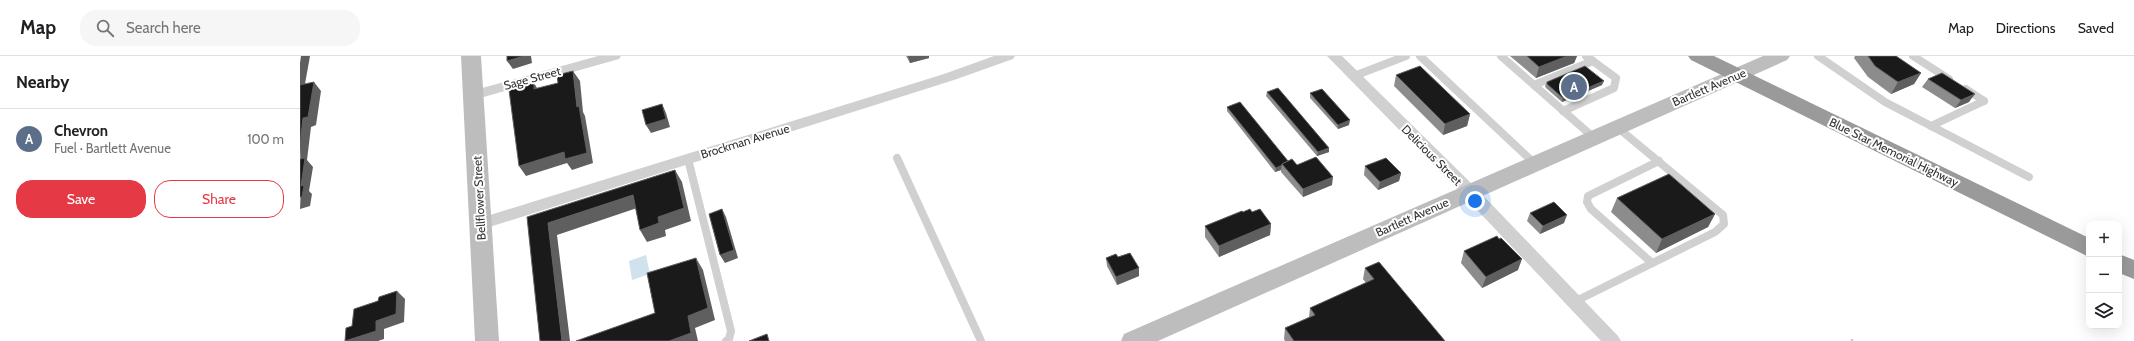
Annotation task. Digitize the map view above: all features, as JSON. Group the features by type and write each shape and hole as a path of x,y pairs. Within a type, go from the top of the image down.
{"highway":[{"name":"Blue Star Memorial Highway","path":"1698,56 1736,76 2086,247"},
{"path":"2122,264 2134,270"}],"street":[{"name":"Bellflower Street","path":"471,56 480,224 484,340"},
{"name":"Sage Street","path":"473,95 614,56"},
{"name":"Brockman Avenue","path":"480,224 949,77 1008,56"},
{"name":"Delicious Street","path":"1334,56 1469,191 1612,341"},
{"name":"Bartlett Avenue","path":"1133,341 1469,191 1780,56"}],"lane":[{"path":"1354,76 1406,56"},
{"path":"1420,56 1534,163"},
{"path":"1501,56 1593,137"},
{"path":"1563,111 1614,88 1616,78 1586,56"},
{"path":"1818,56 1885,102 2029,177"},
{"path":"1912,56 1984,101 1931,126"},
{"path":"1534,85 1593,61"},
{"path":"1574,302 1715,232 1724,224 1723,215 1618,126"},
{"path":"897,158 981,341"},
{"path":"688,159 731,330 729,339 726,341"},
{"path":"1652,263 1591,209 1587,202 1588,196 1659,161"}],"water":[{"path":"646,255 650,274 632,280 629,261"}],"building":[{"path":"507,56 524,56 507,61"},
{"path":"1527,56 1567,56 1539,67"},
{"path":"1868,56 1896,56 1921,73 1898,82 1875,66"},
{"path":"1420,66 1470,114 1445,124 1396,75"},
{"path":"1585,66 1604,81 1563,98 1547,84 1547,82"},
{"path":"573,71 577,107 579,106 587,153 565,159 564,152 519,166 509,90 534,83 534,89 558,83 557,75"},
{"path":"1942,73 1975,94 1961,100 1928,79"},
{"path":"314,82 308,117 303,118 300,146 300,85"},
{"path":"1278,88 1329,148 1318,152 1267,92"},
{"path":"1322,89 1350,120 1338,125 1310,93"},
{"path":"1240,102 1288,161 1276,168 1227,107"},
{"path":"662,104 666,119 646,125 642,110"},
{"path":"1316,157 1333,177 1303,189 1282,164 1292,159 1297,165"},
{"path":"305,158 301,186 304,185 302,197 300,197 300,159"},
{"path":"1386,158 1401,173 1380,182 1365,166"},
{"path":"675,170 684,208 658,217 659,223 640,230 633,195 548,223 562,341 540,341 527,217"},
{"path":"1669,174 1715,214 1662,239 1617,198"},
{"path":"1554,202 1567,215 1543,226 1530,213"},
{"path":"722,209 734,250 720,255 709,214"},
{"path":"1250,209 1252,212 1260,209 1271,224 1219,246 1205,226"},
{"path":"1497,236 1499,239 1501,238 1522,259 1486,277 1464,251"},
{"path":"1130,253 1139,268 1116,277 1106,258 1116,254 1118,257"},
{"path":"696,258 708,308 688,316 691,333 669,341 576,341 655,313 647,273"},
{"path":"1379,262 1445,341 1294,341 1285,328 1315,315 1310,308 1374,279 1365,268"},
{"path":"397,291 396,314 376,321 376,331 345,341 346,328 352,326 354,309 378,301 379,297"},
{"path":"767,334 769,341 749,341"}],"place":[{"name":"Chevron","path":"1574,87"}]}
